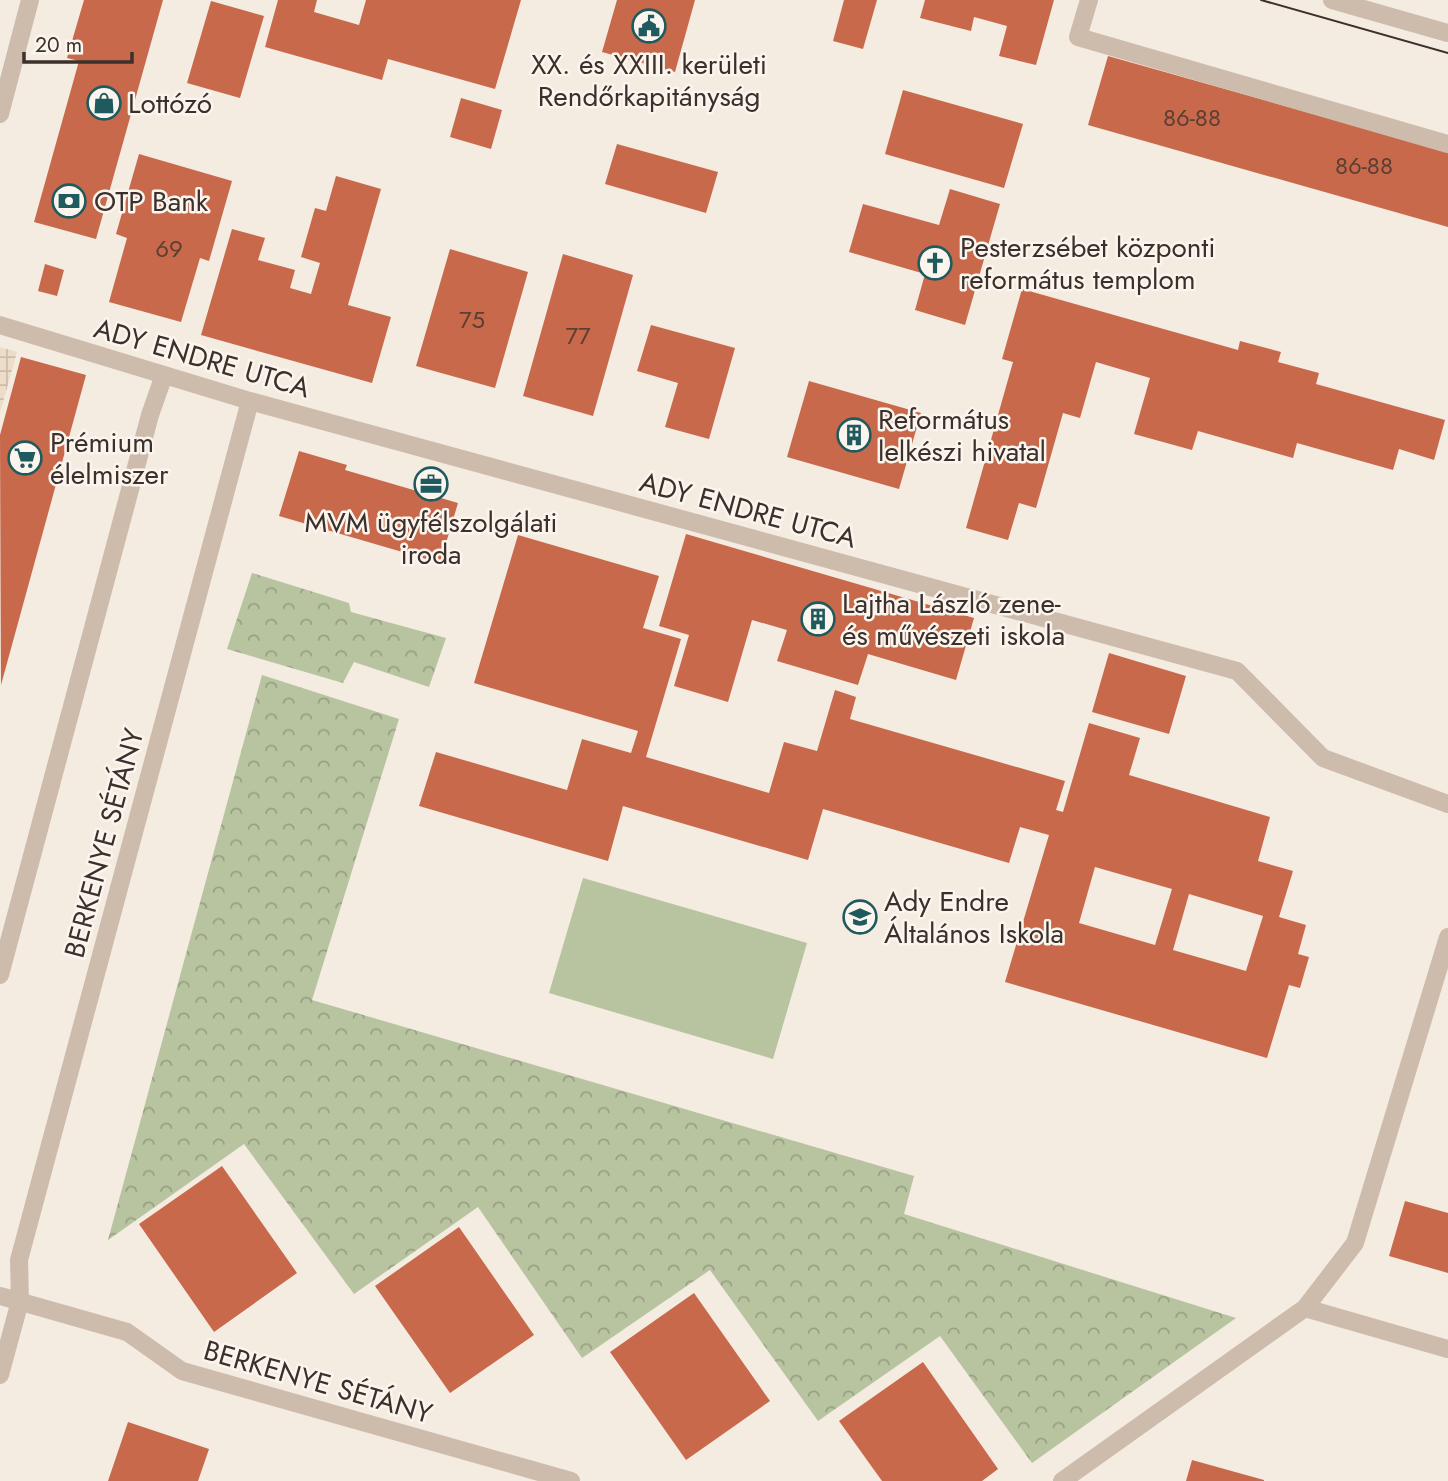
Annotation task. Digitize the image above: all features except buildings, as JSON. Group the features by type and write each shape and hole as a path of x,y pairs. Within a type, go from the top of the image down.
{"street":[{"path":"0,114 30,0"},
{"path":"1089,0 1078,37 1448,144"},
{"path":"1332,0 1448,33"},
{"name":"ADY ENDRE UTCA","path":"0,325 250,401 1237,671 1323,758 1448,804"},
{"path":"0,975 150,415 164,375"},
{"name":"BERKENYE SÉTÁNY","path":"20,1301 19,1260 250,401"},
{"path":"1062,1481 1305,1308 1355,1243 1448,937"},
{"name":"BERKENYE SÉTÁNY","path":"0,1296 127,1332 182,1371 571,1481"},
{"path":"0,1375 20,1301"},
{"path":"1305,1308 1448,1349"}],"green space":[{"path":"252,573 349,603 351,612 446,638 429,687 354,662 343,683 227,649"},
{"path":"262,675 399,719 312,1000 914,1176 904,1214 1236,1318 1032,1463 940,1336 818,1421 710,1270 582,1358 478,1207 354,1294 244,1144 108,1240"},
{"path":"583,878 807,943 773,1059 549,993"}],"shaded area":[{"path":"0,347 17,352 0,413"}],"tram line":[{"path":"1261,0 1448,53"}],"place":[{"name":"XX. és XXIII. kerületi Rendőrkapitányság","path":"649,26"},
{"name":"Lottózó","path":"104,103"},
{"name":"OTP Bank","path":"69,201"},
{"name":"Pesterzsébet központi református templom","path":"935,263"},
{"name":"Református lelkészi hivatal","path":"854,435"},
{"name":"Prémium élelmiszer","path":"25,458"},
{"name":"MVM ügyfélszolgálati iroda","path":"431,484"},
{"name":"Lajtha László zene- és művészeti iskola","path":"818,619"},
{"name":"Ady Endre Általános Iskola","path":"860,917"}]}
